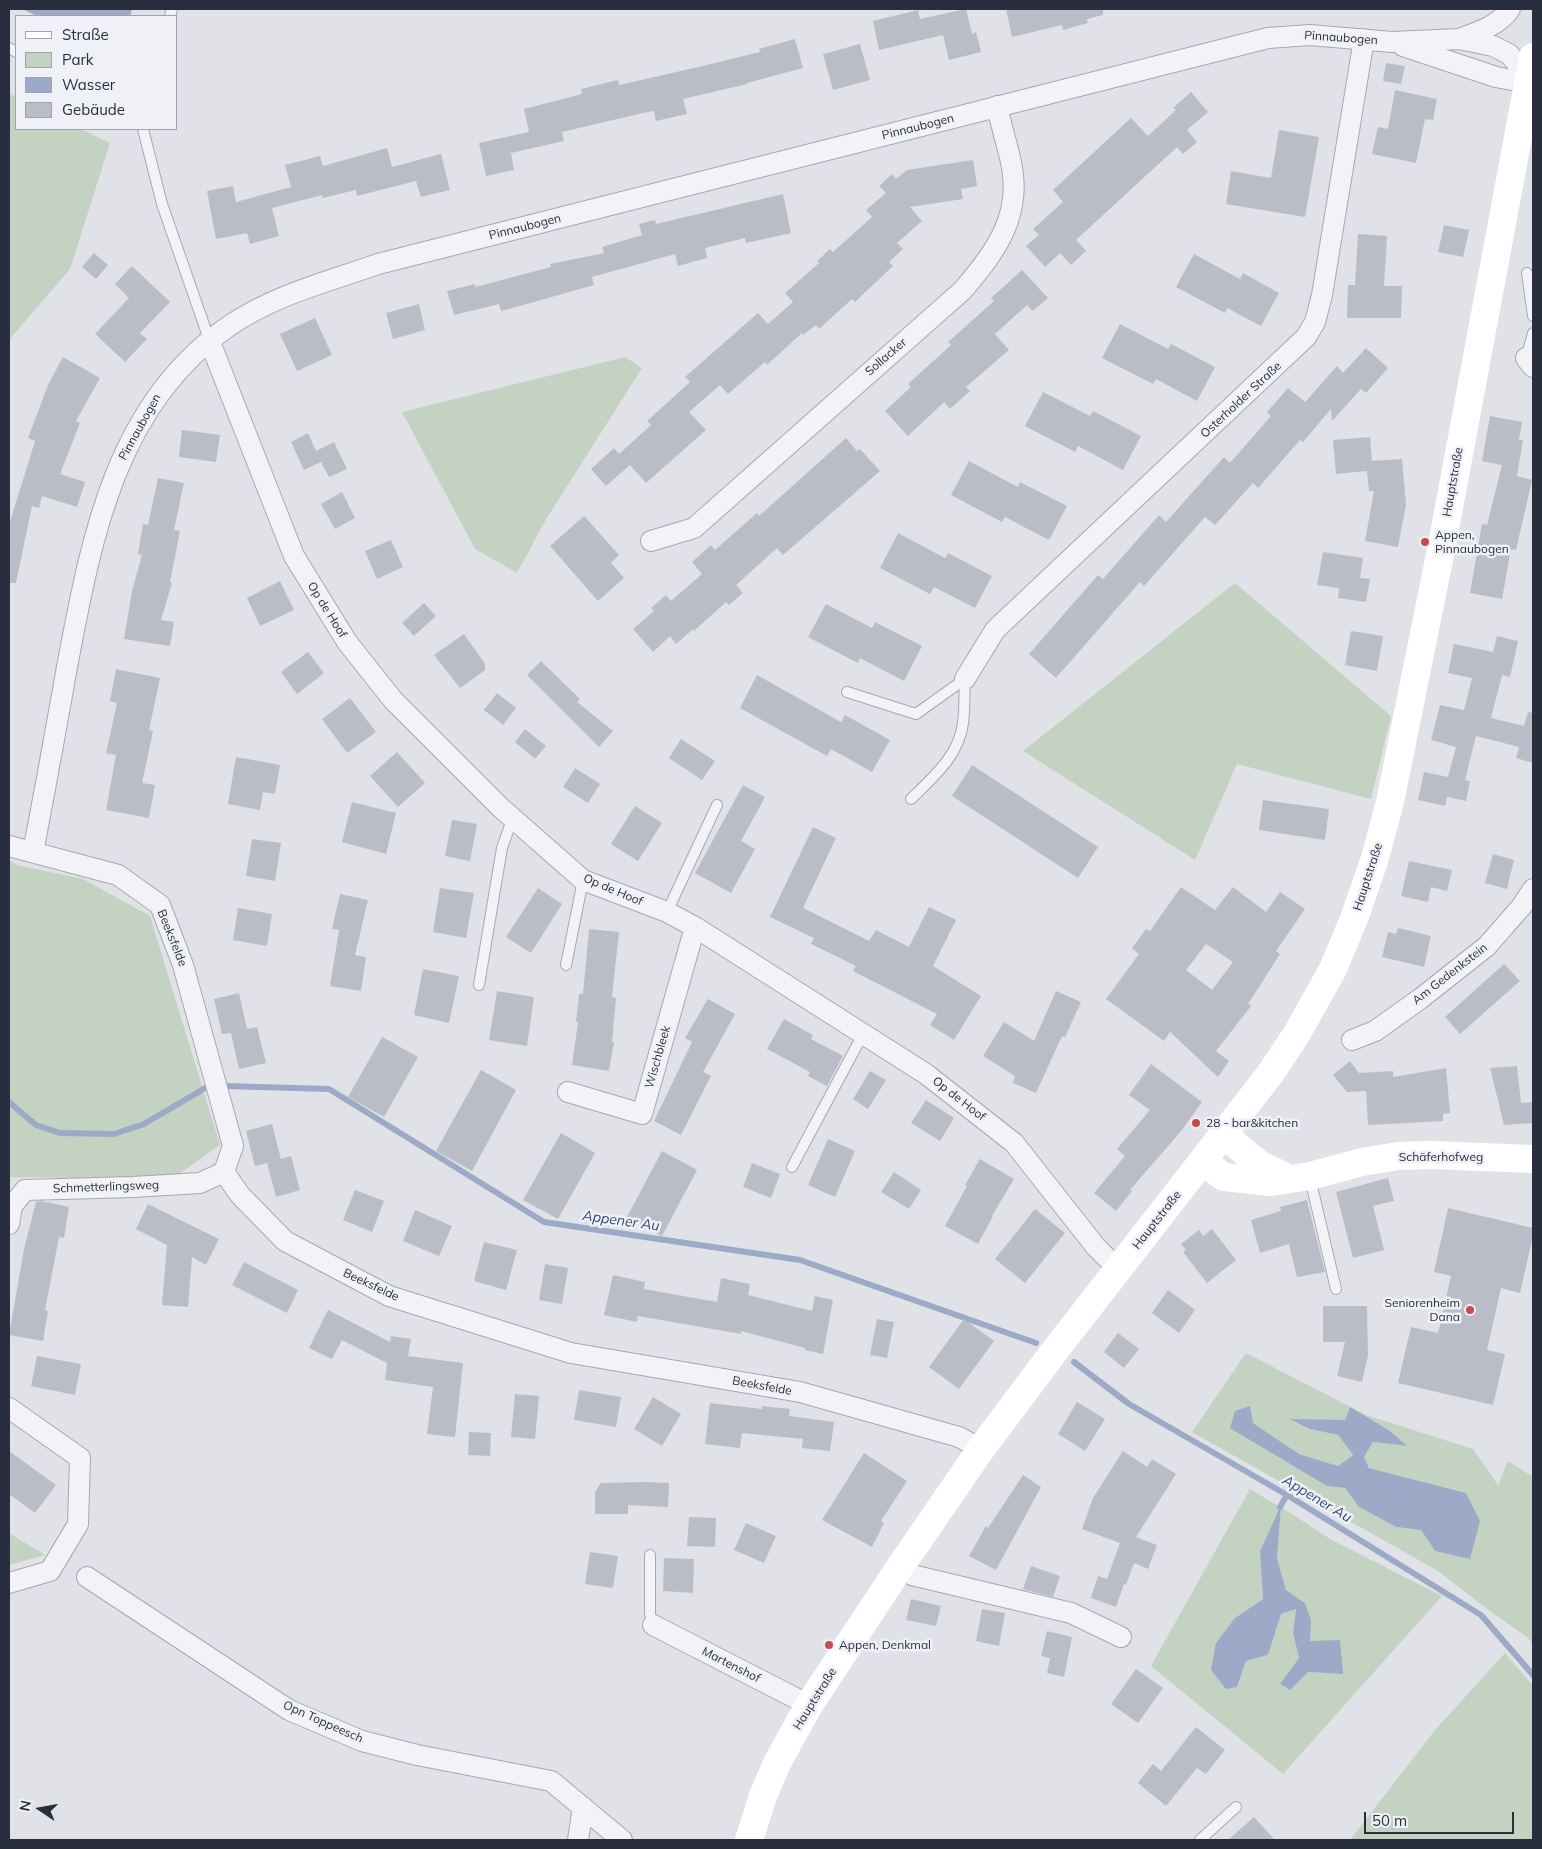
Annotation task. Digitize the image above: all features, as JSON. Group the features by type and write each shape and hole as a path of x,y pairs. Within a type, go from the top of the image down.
{"main road":[{"name":"Hauptstraße","path":"749,1840 763,1796 777,1763 809,1704 900,1567 981,1449 1270,1074 1296,1035 1330,976 1356,916 1375,858 1403,745 1531,70"},
{"path":"1224,1135 1259,1164 1300,1178"},
{"name":"Schäferhofweg","path":"1203,1162 1224,1177 1271,1182 1300,1178 1362,1162 1398,1156 1431,1155 1533,1160"}],"street":[{"name":"Pinnaubogen","path":"1459,39 1489,28 1510,9"},
{"name":"Pinnaubogen","path":"33,852 82,590 92,547 117,469 130,440 165,384 189,359 228,326 262,306 293,292 378,264 1268,38 1310,35 1392,42 1459,39 1494,46 1509,54 1520,67 1531,70"},
{"name":"Osterholder Straße","path":"965,679 994,630 1306,337 1315,322 1322,295 1364,39"},
{"name":"Pinnaubogen","path":"1392,42 1496,77 1531,70"},
{"name":"Sollacker","path":"651,541 694,528 962,290 990,258 1002,236 1013,198 1012,164 997,106"},
{"name":"Op de Hoof","path":"210,342 294,556 347,642 393,700 501,808 583,880 667,912 695,927 926,1074 1014,1143 1096,1247 1118,1269"},
{"name":"Beeksfelde","path":"9,846 118,875 160,905 184,965 233,1146 224,1172 240,1196 285,1241 389,1296 571,1353 800,1392 960,1437 981,1449"},
{"name":"Am Gedenkstein","path":"1352,1040 1382,1026 1420,999 1487,946 1522,906 1533,889"},
{"name":"Wischbleek","path":"568,1092 642,1114 695,927"},
{"name":"Schmetterlingsweg","path":"9,1224 12,1206 25,1190 200,1183 224,1172"},
{"path":"9,1408 80,1458 78,1524 50,1571 9,1583"},
{"path":"900,1567 912,1576 1072,1613 1121,1637"},
{"name":"Opn Toppeesch","path":"87,1577 289,1710 362,1741 416,1754 551,1781 622,1840"},
{"name":"Martenshof","path":"653,1625 809,1704"},
{"path":"578,1840 582,1807"}],"lane":[{"path":"143,130 162,204 210,342"},
{"path":"1527,273 1533,316"},
{"path":"1530,362 1533,333"},
{"path":"847,692 916,714 965,679"},
{"path":"911,799 946,764 954,751 963,724 965,679"},
{"path":"667,912 717,806"},
{"path":"479,985 502,848 513,817"},
{"path":"566,965 583,880"},
{"path":"792,1167 863,1034"},
{"path":"1300,1178 1336,1289"},
{"path":"650,1555 650,1614 653,1625"},
{"path":"1200,1840 1236,1807"}],"green space":[{"path":"9,94 15,97 15,130 83,130 110,143 70,269 9,340"},
{"path":"625,357 642,368 545,521 517,573 475,549 402,412"},
{"path":"1235,583 1391,716 1371,799 1237,764 1195,860 1023,751"},
{"path":"9,860 17,865 83,879 150,916 220,1145 172,1179 9,1177"},
{"path":"1246,1353 1366,1415 1473,1449 1498,1485 1508,1461 1533,1477 1533,1644 1528,1638 1438,1571 1192,1432","holes":["1250,1407 1253,1423 1299,1454 1338,1466 1353,1455 1338,1435 1310,1429 1290,1420 1345,1420 1349,1408 1390,1431 1406,1446 1373,1442 1364,1457 1369,1468 1466,1493 1435,1551 1421,1530 1396,1527 1359,1507 1345,1488 1327,1486 1235,1411"]},
{"path":"1250,1489 1280,1507 1260,1551 1263,1599 1235,1618 1237,1687 1246,1661 1268,1655 1281,1614 1296,1609 1293,1633 1299,1658 1280,1684 1290,1690 1308,1672 1343,1674 1309,1641 1311,1620 1305,1603 1286,1590 1277,1558 1281,1507 1332,1540 1442,1596 1283,1774 1151,1666"},
{"path":"9,1533 45,1555 9,1565"},
{"path":"1505,1653 1533,1686 1533,1840 1350,1840 1435,1730"}],"water":[{"path":"22,9 132,9 130,15 35,15"},
{"path":"1250,1406 1253,1423 1299,1454 1338,1466 1353,1455 1338,1435 1310,1429 1289,1419 1345,1420 1350,1407 1390,1431 1407,1446 1373,1442 1364,1457 1369,1468 1466,1493 1480,1521 1470,1559 1435,1551 1421,1530 1396,1527 1359,1507 1345,1488 1327,1486 1230,1428 1235,1411"},
{"path":"1280,1507 1277,1558 1286,1590 1305,1603 1311,1620 1310,1641 1340,1640 1343,1674 1308,1672 1290,1690 1280,1684 1299,1658 1293,1633 1296,1609 1281,1614 1268,1655 1246,1661 1237,1687 1226,1689 1211,1670 1216,1643 1235,1618 1263,1599 1260,1551"}],"building":[{"path":"966,9 972,34 976,32 981,52 949,60 943,35 879,50 873,21 918,10 920,19"},
{"path":"1006,9 1103,9 1103,15 1087,19 1088,23 1063,30 1062,25 1012,37"},
{"path":"795,39 803,68 683,99 687,114 656,121 654,111 562,132 564,141 511,153 514,170 486,176 479,143 529,132 524,109 582,94 581,89 618,80 619,85 694,68 760,52 759,49"},
{"path":"860,44 870,80 833,90 823,54"},
{"path":"1386,63 1405,66 1401,84 1383,81"},
{"path":"1395,90 1437,99 1433,120 1425,119 1416,163 1372,154 1378,127 1388,129"},
{"path":"1191,92 1208,112 1187,130 1197,142 1183,154 1177,147 1076,240 1086,251 1071,265 1060,253 1045,267 1026,246 1039,235 1033,229 1063,202 1053,190 1131,118 1148,136 1176,110 1173,108"},
{"path":"1279,130 1319,137 1305,217 1226,204 1231,171 1271,178"},
{"path":"387,148 392,167 441,154 450,190 421,197 416,181 357,196 356,190 322,198 322,195 272,208 279,236 250,244 247,233 216,239 207,191 233,186 236,202 291,187 285,165 320,156 323,166"},
{"path":"973,160 977,186 961,189 963,199 910,207 922,221 897,243 903,249 889,262 893,266 855,302 852,299 819,329 816,325 803,335 802,333 767,365 765,362 728,394 720,385 689,412 706,430 646,483 630,465 606,486 591,469 614,448 619,454 651,425 647,421 690,382 685,377 758,313 768,324 793,302 785,293 819,263 817,261 830,249 833,252 872,217 866,210 886,193 879,186 892,174 896,179 907,170"},
{"path":"783,194 791,233 746,243 745,238 705,248 707,258 678,266 675,254 592,277 594,285 501,311 499,304 454,315 447,291 475,284 475,287 551,267 550,264 604,253 602,247 642,235 639,224 655,220 656,224"},
{"path":"1444,225 1469,230 1463,257 1438,252"},
{"path":"1358,234 1387,236 1384,286 1402,286 1401,318 1347,318 1348,285 1355,285"},
{"path":"94,253 108,265 96,279 82,267"},
{"path":"1194,254 1240,279 1243,273 1279,293 1261,326 1227,308 1225,313 1176,287"},
{"path":"132,266 170,302 140,333 147,339 125,362 95,334 129,298 115,284"},
{"path":"1022,270 1048,298 1033,311 1027,305 995,334 1009,350 966,387 970,391 950,409 944,402 908,436 885,411 911,387 908,384 951,345 948,342 994,301 991,298"},
{"path":"419,304 425,330 393,339 386,313"},
{"path":"315,318 332,355 297,371 280,334"},
{"path":"1120,324 1168,349 1171,344 1215,367 1197,401 1156,379 1153,384 1102,358"},
{"path":"1366,348 1388,368 1366,393 1361,389 1332,421 1331,409 1303,442 1300,440 1258,488 1253,483 1215,525 1205,517 1144,586 1140,582 1056,678 1029,654 1098,575 1103,579 1159,515 1166,522 1224,457 1230,463 1271,416 1267,412 1288,388 1305,402 1337,366 1343,373"},
{"path":"63,357 100,378 76,421 80,423 60,474 85,482 77,507 42,496 39,508 32,506 16,583 9,583 9,525 35,441 28,438 48,385"},
{"path":"1043,392 1090,416 1093,411 1141,436 1123,470 1078,446 1075,452 1025,426"},
{"path":"1490,416 1522,422 1519,440 1523,440 1517,476 1532,480 1516,550 1511,549 1502,599 1470,593 1482,524 1487,525 1502,465 1482,461"},
{"path":"182,430 220,435 216,462 179,457"},
{"path":"308,433 316,451 334,442 347,469 329,477 321,462 304,470 291,442"},
{"path":"1370,437 1372,461 1402,459 1406,505 1398,547 1365,541 1374,491 1369,491 1367,471 1336,474 1333,440"},
{"path":"846,438 857,451 860,449 880,471 783,555 777,548 736,585 743,593 729,605 726,602 694,631 692,630 676,644 670,636 653,652 633,629 654,611 651,608 666,595 671,601 702,574 692,562 711,545 715,550 757,513 759,516"},
{"path":"969,461 1018,487 1020,482 1067,506 1049,540 1005,517 1002,522 951,495"},
{"path":"158,478 184,483 174,530 180,531 170,582 172,583 161,620 174,622 170,646 124,639 132,591 142,555 138,554 143,524 148,525"},
{"path":"342,492 355,518 335,529 321,504"},
{"path":"584,516 619,555 611,563 624,578 598,601 550,546"},
{"path":"898,533 945,558 948,553 992,576 975,608 934,587 930,594 880,568"},
{"path":"391,540 403,567 377,579 365,551"},
{"path":"1323,552 1363,558 1360,578 1370,579 1366,602 1338,598 1339,588 1317,585"},
{"path":"280,581 294,610 260,626 247,598"},
{"path":"424,603 436,616 414,636 402,623"},
{"path":"826,604 872,628 875,622 922,646 904,681 860,658 858,663 808,637"},
{"path":"1351,631 1383,636 1377,671 1345,665"},
{"path":"464,634 485,664 485,670 460,688 434,655"},
{"path":"1497,636 1518,641 1510,677 1502,675 1491,718 1524,726 1528,712 1533,713 1533,763 1516,758 1519,747 1476,736 1465,780 1470,781 1466,801 1447,797 1445,806 1418,800 1424,772 1448,777 1456,747 1431,740 1440,705 1464,710 1472,678 1448,673 1454,644 1493,652"},
{"path":"308,652 324,673 297,694 281,672"},
{"path":"541,661 580,699 577,702 613,731 599,747 527,675"},
{"path":"116,669 160,678 149,730 153,731 142,783 155,785 149,818 106,810 116,755 106,753 117,703 110,701"},
{"path":"757,675 841,722 845,715 890,740 872,772 831,749 827,756 740,708"},
{"path":"497,693 516,708 503,725 484,710"},
{"path":"350,698 376,732 347,753 322,719"},
{"path":"525,729 546,746 535,759 515,742"},
{"path":"681,739 715,761 702,780 669,758"},
{"path":"397,752 425,783 398,807 370,776"},
{"path":"236,757 280,765 275,794 263,792 260,810 228,804"},
{"path":"972,765 1098,847 1078,878 952,796"},
{"path":"575,768 600,784 588,803 563,787"},
{"path":"743,785 765,797 741,841 755,849 731,893 695,873"},
{"path":"1263,800 1329,809 1325,840 1259,830"},
{"path":"352,802 396,813 386,854 342,842"},
{"path":"635,806 662,823 638,861 611,844"},
{"path":"452,820 477,824 470,861 445,856"},
{"path":"813,827 836,838 803,908 869,941 876,930 909,947 929,907 956,920 933,966 981,996 954,1040 930,1025 937,1014 853,971 856,966 811,944 814,938 770,917"},
{"path":"252,839 281,843 275,881 246,876"},
{"path":"1493,854 1514,860 1507,889 1485,883"},
{"path":"1409,861 1452,870 1447,891 1431,887 1428,902 1401,896"},
{"path":"1181,887 1215,910 1233,887 1266,912 1280,892 1305,909 1276,951 1280,954 1248,1004 1251,1006 1216,1051 1229,1061 1218,1077 1170,1032 1164,1041 1106,999 1139,954 1132,948 1146,929 1150,931","holes":["1206,944 1233,962 1212,990 1186,970"]},
{"path":"440,888 474,893 466,938 433,932"},
{"path":"538,888 562,904 531,953 506,937"},
{"path":"340,894 368,900 355,955 366,957 361,991 330,986 339,930 332,929"},
{"path":"238,908 272,914 267,946 233,940"},
{"path":"1398,928 1431,936 1424,967 1382,957 1388,932 1396,934"},
{"path":"589,929 619,932 612,997 616,998 612,1042 614,1042 609,1071 572,1065 578,1022 576,1022 579,994 583,994"},
{"path":"1504,964 1520,981 1460,1034 1445,1017"},
{"path":"423,969 459,976 449,1023 414,1015"},
{"path":"497,991 534,997 527,1046 489,1040"},
{"path":"1056,991 1081,1002 1065,1037 1062,1036 1036,1093 1013,1083 1015,1076 983,1056 1004,1022 1034,1041"},
{"path":"239,993 247,1029 257,1027 266,1063 239,1069 231,1033 222,1034 214,999"},
{"path":"708,999 735,1014 703,1072 711,1076 681,1135 654,1121 692,1042 685,1038"},
{"path":"784,1019 813,1035 811,1039 843,1056 827,1086 808,1076 810,1072 767,1049"},
{"path":"382,1037 418,1057 384,1117 348,1097"},
{"path":"1350,1061 1359,1073 1393,1071 1393,1077 1446,1068 1450,1113 1443,1114 1443,1121 1368,1125 1366,1091 1347,1092 1333,1075"},
{"path":"1151,1064 1202,1102 1182,1130 1130,1190 1132,1191 1116,1211 1094,1193 1125,1156 1117,1149 1150,1110 1129,1095"},
{"path":"1517,1066 1521,1103 1533,1102 1533,1123 1504,1125 1490,1068"},
{"path":"481,1070 516,1090 472,1171 436,1151"},
{"path":"870,1071 886,1080 868,1109 853,1099"},
{"path":"926,1100 954,1118 940,1141 911,1123"},
{"path":"272,1124 281,1159 291,1156 300,1190 276,1197 267,1163 274,1161 255,1166 246,1131"},
{"path":"561,1133 595,1153 558,1219 523,1200"},
{"path":"828,1139 855,1151 835,1197 808,1185"},
{"path":"662,1151 697,1170 662,1236 627,1217"},
{"path":"980,1159 1014,1179 978,1244 945,1226"},
{"path":"752,1163 780,1174 771,1198 743,1187"},
{"path":"894,1172 921,1190 909,1209 881,1192"},
{"path":"1388,1178 1394,1201 1373,1206 1384,1250 1353,1258 1336,1192"},
{"path":"355,1190 384,1201 372,1232 343,1220"},
{"path":"1307,1200 1325,1272 1297,1277 1289,1244 1260,1253 1251,1220 1281,1211 1280,1207"},
{"path":"41,1201 69,1207 64,1238 59,1237 45,1310 48,1311 43,1341 9,1335 24,1249 36,1202"},
{"path":"148,1204 219,1239 206,1265 192,1257 188,1307 162,1305 167,1245 136,1229"},
{"name":"Seniorenheim Dana","path":"1448,1208 1533,1228 1533,1236 1520,1293 1501,1288 1487,1350 1505,1354 1493,1405 1398,1383 1411,1327 1438,1333 1451,1276 1434,1272"},
{"path":"1035,1209 1065,1233 1025,1283 995,1259"},
{"path":"415,1210 452,1226 439,1256 403,1241"},
{"path":"1212,1229 1236,1260 1207,1283 1183,1252 1186,1250 1181,1244 1199,1230 1203,1236"},
{"path":"484,1242 517,1250 506,1290 474,1281"},
{"path":"244,1262 298,1290 287,1313 232,1285"},
{"path":"545,1264 568,1268 562,1304 539,1300"},
{"path":"613,1275 645,1282 644,1289 717,1302 721,1278 750,1284 748,1295 812,1311 815,1296 833,1300 823,1354 741,1331 741,1334 638,1316 637,1322 604,1315"},
{"path":"1168,1290 1195,1310 1179,1333 1152,1313"},
{"path":"1323,1306 1367,1306 1368,1356 1362,1382 1337,1376 1345,1342 1323,1342"},
{"path":"328,1310 390,1342 391,1336 411,1339 408,1356 463,1363 455,1437 427,1434 433,1387 385,1380 387,1363 342,1340 332,1359 309,1348"},
{"path":"877,1319 894,1322 887,1358 870,1355"},
{"path":"964,1319 994,1341 959,1389 929,1367"},
{"path":"1118,1333 1139,1349 1124,1368 1104,1352"},
{"path":"37,1356 81,1364 75,1395 31,1386"},
{"path":"579,1390 621,1397 616,1427 574,1420"},
{"path":"515,1394 539,1396 535,1439 511,1437"},
{"path":"653,1397 681,1414 662,1446 634,1429"},
{"path":"1077,1402 1105,1419 1085,1451 1058,1434"},
{"path":"710,1403 762,1409 762,1406 790,1409 789,1416 834,1422 830,1451 802,1448 803,1439 742,1433 740,1448 705,1444"},
{"path":"469,1432 491,1433 490,1456 468,1455"},
{"path":"9,1451 56,1485 35,1513 9,1494"},
{"path":"1123,1451 1147,1467 1152,1459 1176,1474 1136,1537 1157,1545 1148,1569 1134,1563 1116,1607 1091,1598 1098,1576 1107,1579 1120,1543 1082,1529 1093,1498"},
{"path":"864,1453 907,1481 881,1521 884,1523 872,1547 822,1520"},
{"path":"1023,1475 1041,1487 996,1570 969,1556 986,1526 988,1528"},
{"path":"601,1483 669,1483 668,1507 628,1505 628,1514 595,1514 595,1492"},
{"path":"689,1517 716,1518 715,1547 687,1546"},
{"path":"746,1523 776,1536 764,1563 734,1550"},
{"path":"590,1552 618,1556 613,1588 585,1584"},
{"path":"664,1558 694,1559 693,1593 663,1591"},
{"path":"1031,1566 1060,1576 1053,1597 1023,1589"},
{"path":"911,1599 941,1606 936,1626 906,1620"},
{"path":"982,1609 1005,1613 999,1646 976,1641"},
{"path":"1047,1631 1072,1637 1064,1677 1047,1673 1050,1658 1041,1656"},
{"path":"1136,1669 1163,1688 1138,1723 1111,1704"},
{"path":"1196,1727 1225,1750 1206,1774 1197,1768 1166,1806 1138,1783 1153,1764 1161,1771"},
{"path":"1254,1817 1275,1840 1228,1840"}],"waterway":[{"name":"Appener Au","path":"224,1086 329,1089 544,1222 800,1260 1036,1343"},
{"name":"Appener Au","path":"9,1102 36,1125 60,1133 114,1134 144,1124 207,1087"},
{"name":"Appener Au","path":"1074,1362 1129,1404 1287,1495 1481,1615 1533,1675"},
{"path":"1280,1507 1287,1495"}],"place":[{"name":"Appen, Pinnaubogen","path":"1425,542"},
{"name":"28 - bar&kitchen","path":"1196,1123"},
{"name":"Seniorenheim Dana","path":"1470,1310"},
{"name":"Appen, Denkmal","path":"829,1645"}]}
